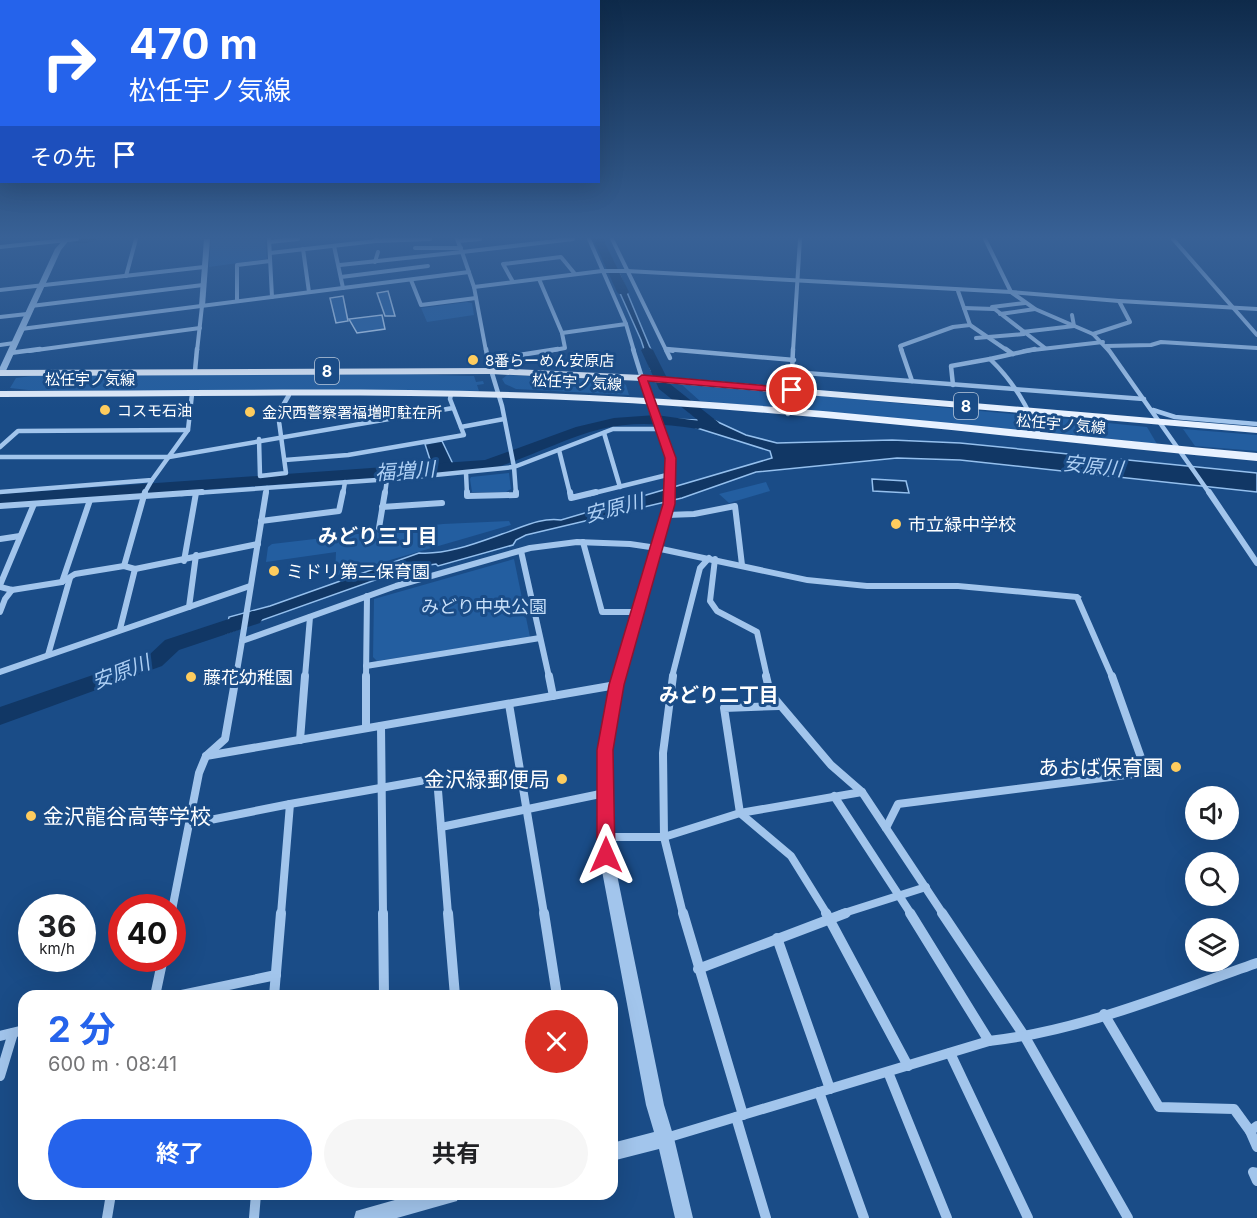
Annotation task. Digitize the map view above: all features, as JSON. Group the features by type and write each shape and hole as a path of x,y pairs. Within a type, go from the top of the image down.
{"main road":[{"name":"松任宇ノ気線","path":"1,373 491,371 674,380 1257,430"},
{"name":"松任宇ノ気線","path":"0,394 498,394 695,405 1040,437 1183,453 1257,457"}],"street":[{"path":"1,373 36,296"},
{"path":"31,306 114,296"},
{"path":"195,371 202,296"},
{"path":"237,296 237,301"},
{"path":"21,329 281,296"},
{"path":"416,296 421,305 476,298 488,360 514,465 516,495 467,496 466,473"},
{"path":"488,360 565,348 562,333 546,296"},
{"path":"613,296 626,324 642,378 660,423 671,458 671,479 668,509 616,685 605,750 606,855 655,1105 684,1218"},
{"path":"638,296 670,358"},
{"path":"788,414 792,390 798,296"},
{"path":"960,296 970,325"},
{"path":"1016,296 1035,309 1093,334 1104,344 1183,453 1257,562"},
{"path":"1057,296 1257,309"},
{"path":"1221,296 1257,335"},
{"path":"1093,334 1130,322 1119,301"},
{"path":"994,310 992,307 1026,303"},
{"path":"964,308 994,310 1045,348"},
{"path":"1000,314 1035,309"},
{"path":"0,317 27,314"},
{"path":"1072,315 1074,326"},
{"path":"562,333 626,324"},
{"path":"912,381 900,346 952,327 970,325 1013,354"},
{"path":"976,338 1074,326"},
{"path":"10,353 200,328"},
{"path":"953,385 951,366 1045,348 1104,344 1151,345 1161,342 1257,348"},
{"path":"0,345 14,343"},
{"path":"666,350 794,360"},
{"path":"990,359 1009,376 1019,390 1040,437"},
{"path":"792,372 1144,399"},
{"path":"124,566 144,495 188,429 192,394"},
{"path":"285,460 348,456 465,435 453,408 451,394"},
{"path":"259,439 260,476 286,473 278,414 289,395"},
{"path":"0,457 169,457 259,439 453,408"},
{"path":"1152,410 1175,417 1257,424"},
{"path":"461,427 504,419"},
{"path":"0,506 466,473 514,465 613,429 660,423"},
{"path":"0,447 18,430 188,429"},
{"path":"604,433 620,487"},
{"path":"559,450 571,498 671,479"},
{"path":"379,528 387,479"},
{"path":"0,492 151,482"},
{"path":"261,521 339,511 345,482"},
{"path":"175,894 199,773 206,756 225,739 267,488"},
{"path":"184,561 196,493"},
{"path":"63,582 90,500"},
{"path":"382,507 442,503"},
{"path":"34,504 0,586 12,590 63,582 75,574 124,566 135,569 184,561 196,555 258,544"},
{"path":"668,509 694,514 735,506 742,565"},
{"path":"0,539 20,536"},
{"path":"583,542 602,612 638,612"},
{"path":"242,638 367,596 521,551 583,542 630,544 657,548 817,581 867,586 958,586 1077,597 1109,668 1145,769 1142,773 898,804 885,828"},
{"path":"521,551 553,696"},
{"path":"189,607 196,555"},
{"path":"712,558 710,601 717,611 756,632 770,693 831,765 862,792 1026,1036 1128,1218"},
{"path":"712,558 700,568 670,686 663,753 664,837 766,1218"},
{"path":"120,629 135,569"},
{"path":"48,655 71,582 70,578"},
{"path":"0,672 250,586"},
{"path":"0,612 5,599 12,590"},
{"path":"366,728 367,596"},
{"path":"300,740 310,617"},
{"path":"366,666 540,638"},
{"path":"206,756 616,685"},
{"path":"509,704 556,990"},
{"path":"779,706 724,708 740,813 791,856 829,918 908,1065"},
{"path":"381,726 384,990"},
{"path":"190,824 437,778 454,990"},
{"path":"606,837 664,837 740,813 862,792"},
{"path":"441,827 606,793"},
{"path":"834,796 900,896 989,1041"},
{"path":"275,990 290,804"},
{"path":"698,969 829,918 926,887"},
{"path":"777,938 864,1218"},
{"path":"618,1150 989,1041 1026,1036 1104,1014 1257,963"},
{"path":"156,990 160,972"},
{"path":"205,990 276,975"},
{"path":"1104,1014 1159,1107 1234,1109 1253,1129 1257,1147"},
{"path":"0,1036 18,1032"},
{"path":"0,1076 18,1034"},
{"path":"950,1053 1028,1218"},
{"path":"888,1072 947,1218"},
{"path":"1257,1173 1253,1173 1257,1180"},
{"path":"107,1218 110,1200"},
{"path":"254,1218 256,1200"},
{"path":"363,1218 395,1213 433,1200"}],"green space":[{"path":"472,303 474,315 427,322 421,308"},
{"path":"405,374 474,376 476,382 483,381 484,384 477,385 479,391 103,392 10,388 16,378 39,375"},
{"path":"507,375 620,381 626,385 629,395 516,389 505,384 502,379"},
{"path":"681,384 779,393 784,395 784,408 700,401"},
{"path":"801,394 1024,415 1029,431 799,409 797,406"},
{"path":"1040,416 1147,427 1157,444 1048,432 1042,425"},
{"path":"1183,429 1257,435 1257,451 1195,446"},
{"path":"509,473 511,489 506,492 472,492 471,477"},
{"path":"766,482 770,491 729,503 719,494"},
{"path":"509,521 511,525 335,576 336,552 266,562 268,547 272,544 443,524"},
{"name":"みどり中央公園","path":"514,559 530,637 377,661 373,657 374,599"}],"water":[{"path":"621,296 628,296 661,374 651,370 641,340"},
{"path":"694,411 746,435 777,443 892,440 960,443 1257,473 1257,492 960,460 897,458 756,472 682,498 526,535 516,540 513,545 438,566 436,564 409,568 226,633 229,617 270,606 419,553 461,548 531,524 553,519 561,520 772,458 770,451 678,422 673,423 670,419 697,420 699,418 691,413"},
{"path":"442,441 453,464 432,466 425,444"},
{"path":"872,479 906,481 909,493 873,491"}],"building":[{"path":"343,296 348,321 336,323 330,298"},
{"path":"378,296 389,296 395,316 385,316"},
{"path":"382,315 385,329 357,333 349,319"}],"waterway":[{"path":"647,350 664,386 713,425"},
{"name":"福増川","path":"0,499 486,465 598,425 635,420 698,425"},
{"name":"安原川","path":"0,716 65,691 155,661 172,645 253,618"}],"place":[{"name":"8番らーめん安原店","path":"473,360"},
{"name":"コスモ石油","path":"105,410"},
{"name":"金沢西警察署福増町駐在所","path":"250,412"},
{"name":"市立緑中学校","path":"896,524"},
{"name":"ミドリ第二保育園","path":"274,571"},
{"name":"藤花幼稚園","path":"191,677"},
{"name":"あおば保育園","path":"1176,767"},
{"name":"金沢緑郵便局","path":"562,779"},
{"name":"金沢龍谷高等学校","path":"31,816"}],"district":[{"name":"みどり三丁目","path":"378,536"},
{"name":"みどり二丁目","path":"719,695"}],"route":[{"path":"606,855 605,750 616,685 669,504 671,458 661,425 642,378 792,390"}]}
